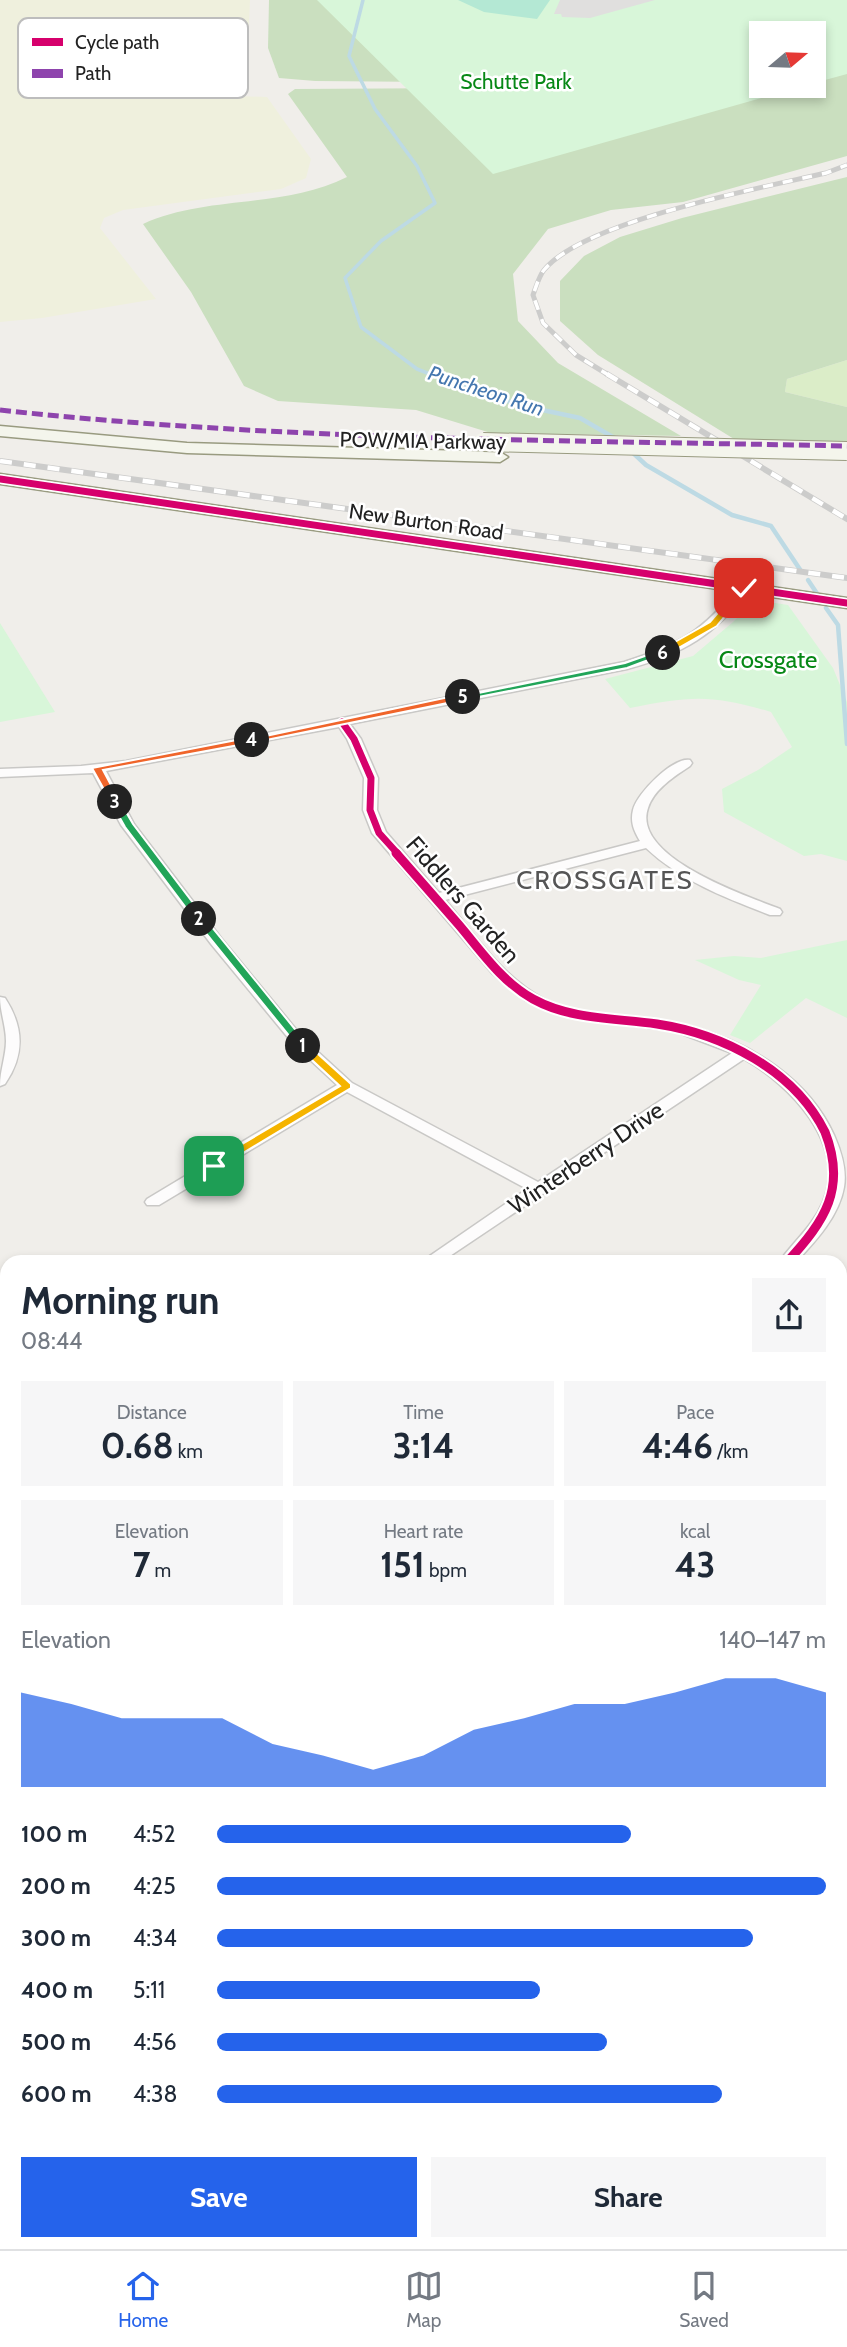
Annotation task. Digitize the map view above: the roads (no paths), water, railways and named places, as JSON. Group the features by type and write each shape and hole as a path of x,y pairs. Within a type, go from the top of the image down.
{"main road":[{"name":"POW/MIA Parkway","path":"0,417 231,436 847,451"},
{"name":"POW/MIA Parkway","path":"0,431 239,451 847,464"},
{"name":"New Burton Road","path":"0,479 847,603"}],"street":[{"path":"0,773 97,768 598,672 664,653 713,624 744,588"},
{"name":"Fiddlers Garden","path":"342,722 354,739 371,778 370,810 379,833 509,982 543,1004 580,1014 642,1021 693,1032 743,1053 786,1080 798,1092 828,1138 836,1157 836,1187 821,1225 793,1255"},
{"path":"685,764 656,785 639,811 641,833 646,844 699,880 775,912"},
{"path":"97,768 128,825 216,941 299,1042 347,1086 539,1189"},
{"path":"435,898 646,844"},
{"path":"0,1001 15,1039 9,1067 0,1081"},
{"name":"Winterberry Drive","path":"440,1255 743,1053"},
{"path":"153,1202 347,1086"}],"waterway":[{"name":"Puncheon Run","path":"363,0 349,56 375,109 417,166 435,203 381,241 345,278 361,327 417,369 435,376"},
{"name":"Puncheon Run","path":"430,374 519,405 580,418 618,440"},
{"name":"Puncheon Run","path":"631,451 646,465 732,515 771,526 801,571"},
{"name":"Puncheon Run","path":"808,580 818,595"},
{"name":"Puncheon Run","path":"826,608 838,625 847,744"}],"railway":[{"path":"610,376 576,355 543,323 533,295 544,270 565,252 596,236 634,222 719,197 826,173 847,165"},
{"path":"607,374 847,519"},
{"path":"0,461 847,578"}],"district":[{"name":"CROSSGATES","path":"605,880"}],"park label":[{"name":"Schutte Park","path":"516,82"},
{"name":"Crossgate","path":"768,660"}]}
